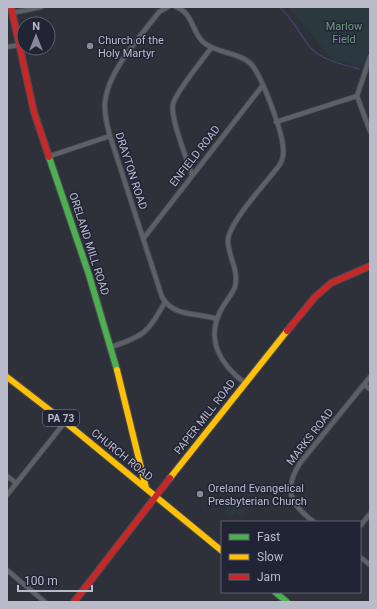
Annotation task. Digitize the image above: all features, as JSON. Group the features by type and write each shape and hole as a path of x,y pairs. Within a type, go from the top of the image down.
{"street":[{"path":"11,10 41,7"},
{"name":"DRAYTON ROAD","path":"165,302 160,291 110,136 105,103 113,77 159,12 168,7"},
{"path":"176,7 187,12 199,37 211,48 239,56 247,61 256,70 263,85 284,146 282,161 230,231 228,245 235,267 236,283 216,319 215,336 219,356 231,372 245,382"},
{"name":"ORELAND MILL ROAD","path":"11,10 16,32"},
{"path":"192,174 174,118 173,105 178,95 211,48"},
{"name":"ORELAND MILL ROAD","path":"21,56 34,112 89,274 111,347 146,488"},
{"path":"370,57 357,96 370,131"},
{"name":"ENFIELD ROAD","path":"143,239 192,174 263,85"},
{"path":"276,122 357,96"},
{"path":"50,156 110,136"},
{"name":"PAPER MILL ROAD","path":"74,602 245,382 320,293 331,283 370,266"},
{"path":"111,347 143,335 153,323 165,302 172,308 184,313 216,319"},
{"name":"CHURCH ROAD","path":"7,377 65,422 221,550"},
{"name":"MARKS ROAD","path":"313,521 297,508 293,500 290,489 292,475 300,463 370,377"},
{"path":"364,385 370,389"},
{"path":"7,495 65,422"},
{"path":"7,476 16,483"},
{"path":"361,525 370,514"},
{"path":"361,558 370,565"},
{"path":"7,570 45,602"},
{"path":"276,593 287,602"}],"green space":[{"name":"Marlow Field","path":"288,7 370,7 370,48 362,67 332,59"},
{"path":"232,501 246,511 242,516 236,512 232,517 224,511"}],"waterway":[{"path":"279,7 292,21 310,47 320,56 359,69"}],"traffic: fast":[{"path":"49,157 89,275 117,370"},
{"path":"276,593 287,602"}],"traffic: slow":[{"path":"170,478 287,331"},
{"path":"117,370 146,488"},
{"path":"7,377 65,422 221,550"}],"traffic: jam":[{"path":"11,7 34,112 49,157"},
{"path":"287,331 315,297 331,283 370,266"},
{"path":"74,602 170,478"}],"place":[{"name":"Church of the Holy Martyr","path":"90,46"},
{"name":"Oreland Evangelical Presbyterian Church","path":"200,494"}]}
